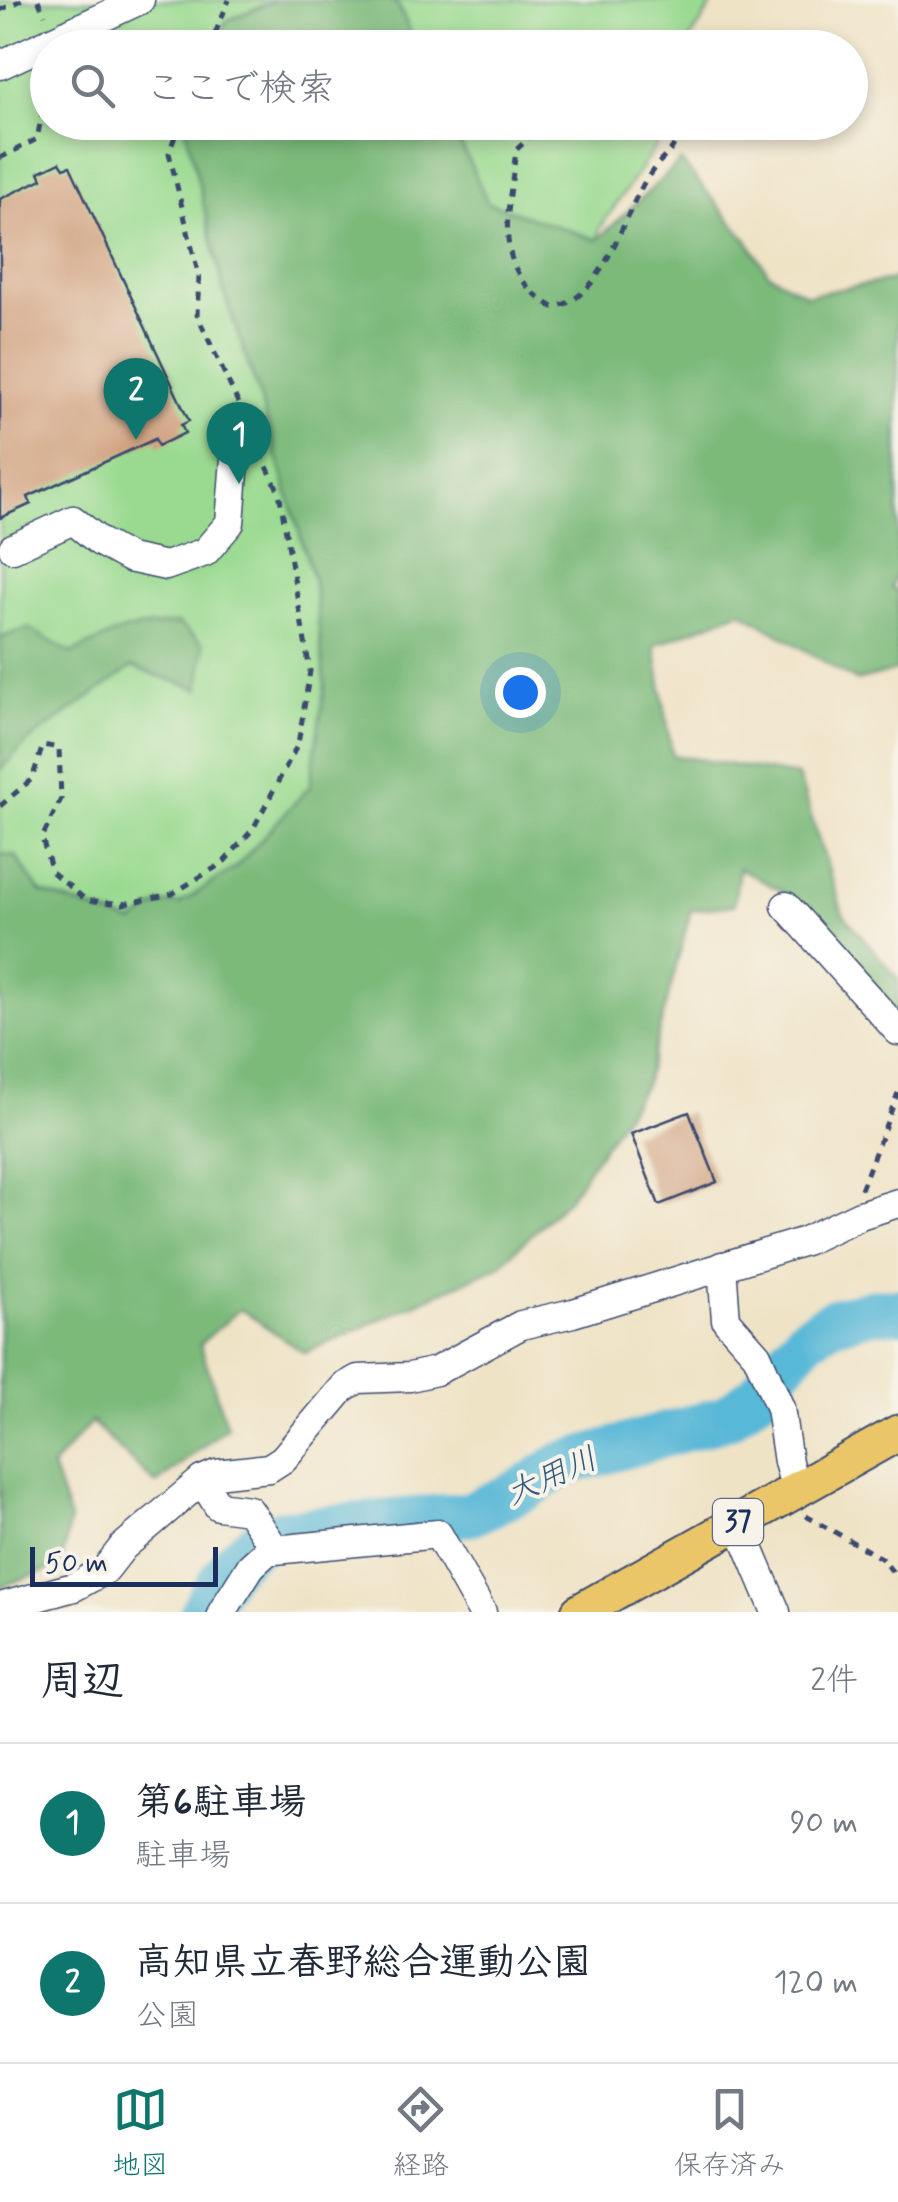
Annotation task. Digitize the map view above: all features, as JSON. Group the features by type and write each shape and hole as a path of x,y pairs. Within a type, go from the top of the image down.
{"main road":[{"name":"37","path":"579,1612 898,1433"}],"street":[{"path":"74,30 140,0"},
{"path":"0,64 30,50"},
{"path":"12,548 74,520 129,558 166,566 205,552 230,523 246,432"},
{"path":"786,906 898,1031"},
{"path":"0,1607 74,1587 105,1570 123,1548 202,1480 216,1474 268,1468 283,1459 344,1388 358,1379 436,1372 521,1325 574,1314 805,1241 898,1202"},
{"path":"722,1266 726,1320 757,1355 780,1408 788,1462 786,1495"},
{"path":"202,1480 218,1506 244,1508 256,1516 275,1550 438,1534 482,1612"},
{"path":"738,1522 776,1612"},
{"path":"222,1612 268,1536"}],"path":[{"path":"0,10 22,0"},
{"path":"217,30 229,0"},
{"path":"0,158 35,140"},
{"path":"0,806 32,779 43,746 59,748 60,799 42,838 52,872 86,900 123,904 172,894 223,863 253,829 298,744 310,671 279,492 246,432 197,315 198,276 169,154 174,140"},
{"path":"527,140 516,150 507,240 509,258 533,295 553,307 577,300 618,242 650,174 671,154 676,140"},
{"path":"850,1220 898,1093"},
{"path":"786,1495 881,1558 898,1578"}],"green space":[{"path":"0,0 276,0 226,21 223,30 30,30 30,140 189,140 225,296 314,582 325,685 310,786 236,867 180,904 160,904 133,923 40,892 16,856 0,854"},
{"path":"276,0 389,0 398,5 409,30 223,30 226,21"},
{"path":"389,0 715,0 696,30 409,30 398,5"},
{"path":"189,140 459,140 488,203 597,240 681,161 748,241 769,274 807,295 898,279 898,569 891,588 898,591 898,670 856,681 741,611 655,645 672,755 798,776 843,914 898,979 898,1014 785,893 739,868 734,905 691,910 645,1084 569,1198 499,1266 305,1353 240,1309 200,1344 227,1427 156,1484 91,1422 52,1467 70,1520 61,1565 0,1587 0,854 15,856 40,892 133,923 160,904 180,904 236,867 310,786 325,685 314,582 225,296"},
{"path":"459,140 660,140 600,228 598,240 488,203"},
{"path":"177,623 204,644 199,689 132,667 27,742 0,770 0,638 28,628 71,653 124,630"}],"building":[{"path":"60,162 64,168 70,166 189,421 181,425 185,433 158,446 155,439 28,497 31,504 0,518 0,199 42,179 39,172"},
{"path":"689,1112 717,1182 659,1205 631,1134"}],"waterway":[{"name":"大用川","path":"202,1612 233,1563 266,1538 281,1532 471,1514 526,1488 563,1464 727,1417 759,1393 806,1337 833,1321 872,1311 898,1311"}],"place":[{"name":"高知県立春野総合運動公園","path":"136,440"},
{"name":"第6駐車場","path":"239,484"}]}
